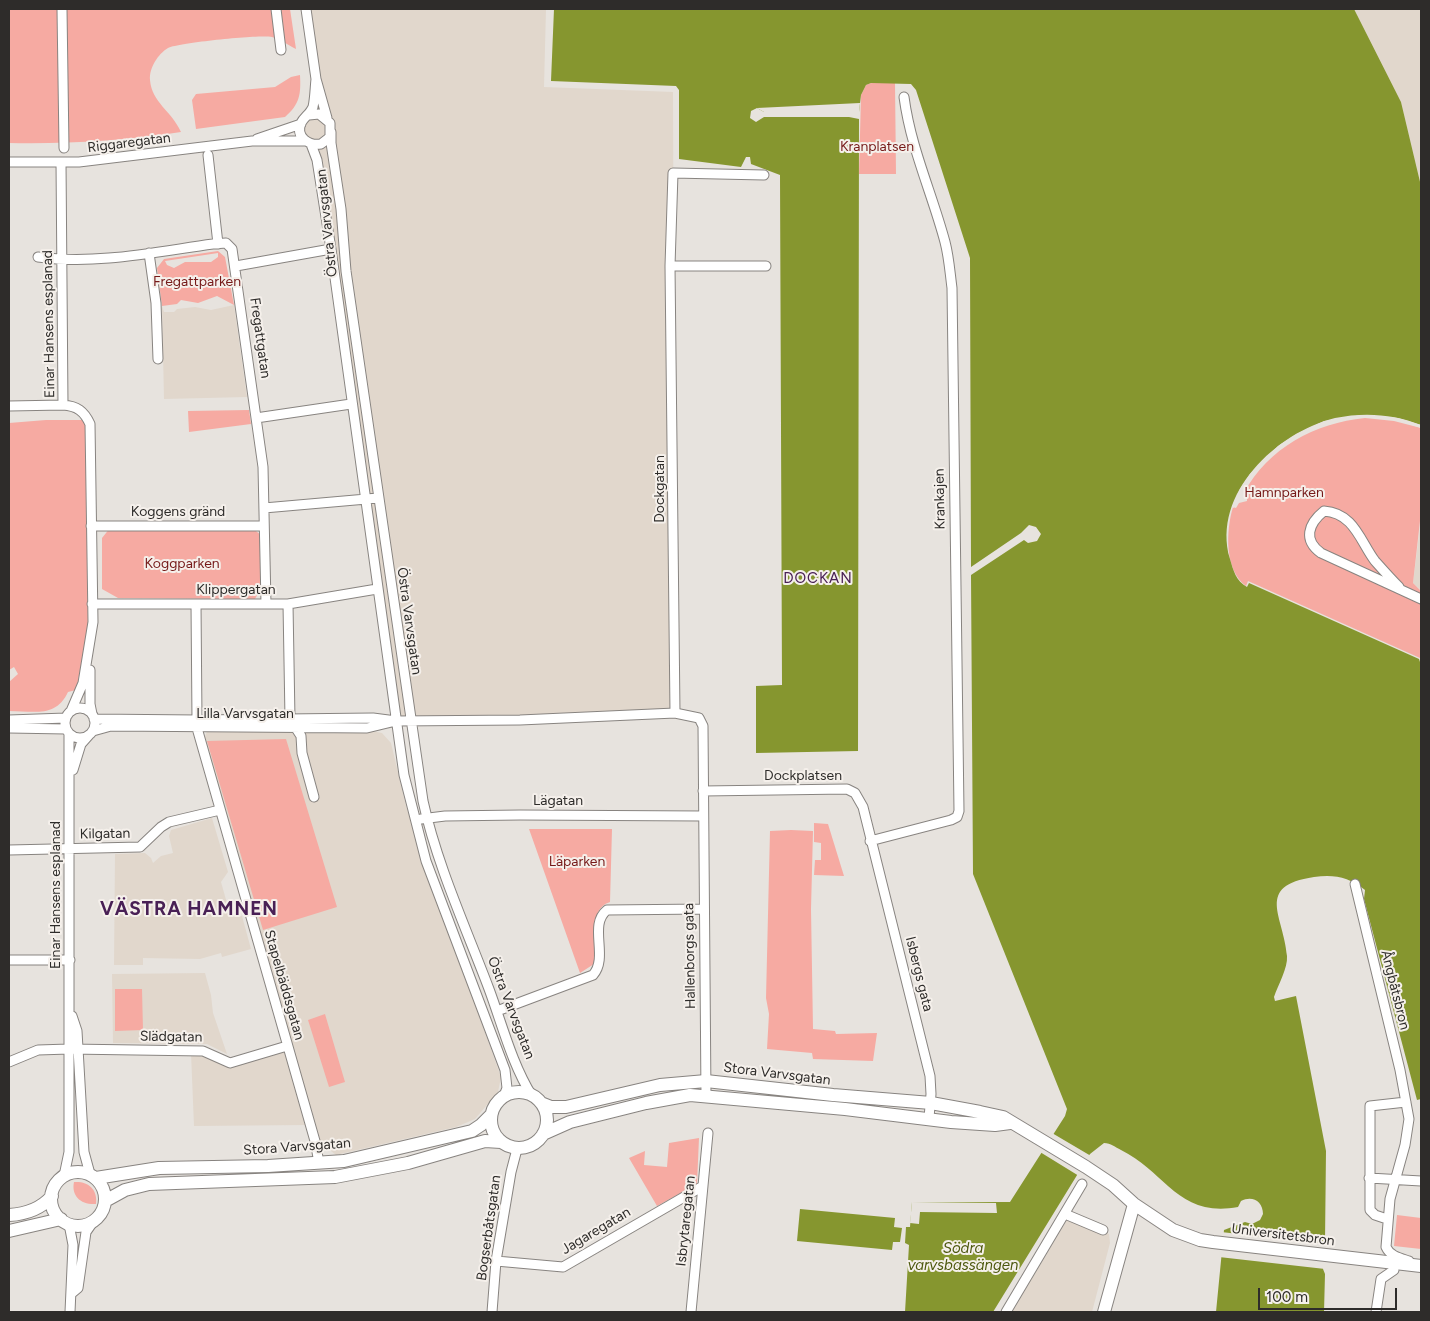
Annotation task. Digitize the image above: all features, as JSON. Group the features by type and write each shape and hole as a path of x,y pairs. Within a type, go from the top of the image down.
{"street":[{"path":"62,9 64,148"},
{"path":"276,9 280,50"},
{"path":"306,9 316,79 332,132 326,142 321,144 308,142 301,134 301,124 309,115 312,107 316,79"},
{"name":"Krankajen","path":"870,840 951,820 957,817 959,811 952,288 945,243 924,181 907,121 904,97"},
{"path":"309,115 319,114 327,118"},
{"name":"Riggaregatan","path":"252,141 301,124"},
{"name":"Östra Varvsgatan","path":"332,132 331,143 341,209 346,272 410,721 427,818 522,1076 537,1099"},
{"name":"Riggaregatan","path":"9,162 61,162 125,158 252,141 308,142"},
{"name":"Östra Varvsgatan","path":"308,142 317,160 331,249 404,775 414,822 436,888 505,1070 507,1088 504,1096"},
{"path":"38,257 62,260 95,260 218,244 208,155"},
{"name":"Einar Hansens esplanad","path":"61,162 63,405 79,409 85,413 90,424 92,604 90,704 93,716"},
{"name":"Dockgatan","path":"675,713 670,266 673,174 764,175"},
{"name":"Fregattgatan","path":"218,244 226,243 232,249 236,266 263,467 266,604"},
{"path":"236,266 331,249"},
{"path":"149,253 156,303 158,359"},
{"path":"670,266 766,266"},
{"path":"256,418 351,404"},
{"path":"9,406 63,405"},
{"path":"264,508 378,498"},
{"path":"1399,587 1374,560 1353,525 1336,513 1324,511 1320,515 1310,535 1312,546 1330,557 1399,587 1421,599"},
{"name":"Koggens gränd","path":"91,526 264,526"},
{"name":"Klippergatan","path":"92,604 288,604 377,589"},
{"name":"Stapelbäddsgatan","path":"196,604 197,724 315,1140 319,1163"},
{"path":"288,604 290,718 298,728 301,736 302,753 314,797"},
{"name":"Einar Hansens esplanad","path":"69,715 82,686 90,650"},
{"path":"9,720 69,715 80,708 93,716 91,732 78,738 68,732 9,728"},
{"name":"Lilla Varvsgatan","path":"91,732 111,726 197,724 290,718 373,718 410,721 520,720 675,713 696,715 702,726 703,791"},
{"path":"68,732 69,715"},
{"name":"Lilla Varvsgatan","path":"93,716 197,724 298,728 373,728 396,721"},
{"name":"Einar Hansens esplanad","path":"64,1176 69,1152 68,1049 71,848 68,732"},
{"name":"Einar Hansens esplanad","path":"70,783 81,744 91,732"},
{"name":"Dockplatsen","path":"703,791 847,789 855,793 863,807 870,840"},
{"path":"703,791 703,816"},
{"name":"Kilgatan","path":"9,850 140,847 169,822 220,810"},
{"name":"Lägatan","path":"414,822 427,818 548,814 703,816"},
{"name":"Hallenborgs gata","path":"703,816 706,1096"},
{"name":"Isbergs gata","path":"870,840 880,872 930,1076 931,1103 929,1118"},
{"name":"Ångbåtsbron","path":"1355,884 1399,1063 1409,1120 1387,1219 1386,1240 1388,1251 1421,1266"},
{"path":"497,1011 593,975 598,970 600,960 600,920 602,914 608,910 704,909"},
{"path":"9,960 70,960"},
{"name":"Einar Hansens esplanad","path":"70,1008 77,1031 79,1050 84,1152 93,1176"},
{"name":"Slädgatan","path":"79,1050 203,1051 230,1063 287,1046"},
{"path":"9,1062 38,1050 79,1050"},
{"name":"Stora Varvsgatan","path":"64,1176 77,1172 93,1176 166,1168 268,1166 319,1163 367,1157 472,1131 491,1115 494,1106 504,1096 516,1092 537,1099 552,1107 566,1107 660,1085 706,1081 833,1095 931,1103 1003,1117 1010,1123 1086,1166 1113,1185 1134,1204"},
{"name":"Stora Varvsgatan","path":"517,1149 533,1145 543,1134 570,1122 676,1097 706,1096 995,1125 1010,1123"},
{"path":"537,1099 547,1116 543,1134"},
{"path":"1387,1219 1375,1215 1370,1210 1370,1106 1406,1102"},
{"path":"491,1115 492,1132 501,1142"},
{"name":"Isbrytaregatan","path":"691,1312 708,1133"},
{"path":"105,1201 125,1190 149,1184 335,1177 408,1163 485,1141 501,1142 517,1149"},
{"name":"Bogserbåtsgatan","path":"492,1312 496,1261 511,1172 517,1149"},
{"path":"64,1176 56,1184 52,1196 55,1213 65,1222 73,1246 70,1312"},
{"path":"72,1293 78,1288 86,1232 102,1213 105,1201 104,1188 93,1176"},
{"path":"1369,1178 1421,1181"},
{"path":"1006,1312 1082,1184"},
{"name":"Jagaregatan","path":"496,1261 562,1267 703,1186"},
{"path":"9,1215 20,1214 40,1207 52,1196"},
{"path":"1104,1312 1134,1204"},
{"name":"Universitetsbron","path":"1134,1204 1173,1230 1200,1240 1350,1258"},
{"path":"1065,1214 1103,1230"},
{"path":"9,1231 65,1222 81,1226 93,1222"},
{"path":"1350,1258 1367,1258 1421,1266"},
{"path":"1350,1258 1366,1267 1421,1274"},
{"path":"1376,1312 1381,1279 1394,1270"}],"shaded area":[{"path":"306,9 546,9 544,87 673,92 675,713 396,721 317,160 301,134 309,115 316,79"},
{"path":"1354,9 1421,9 1421,186 1401,102"},
{"path":"234,305 247,397 164,399 162,306 164,312 174,312 177,309 195,307 211,310"},
{"path":"1421,519 1421,590 1413,583"},
{"path":"368,730 382,733 391,743 406,806 425,864 501,1077 498,1092 475,1119 456,1127 336,1155 321,1143 203,743 207,731"},
{"path":"212,818 228,872 221,882 230,914 235,917 242,916 251,949 222,957 221,953 200,959 143,958 143,965 114,965 115,854 145,853 151,858 153,863 161,856 173,853 169,836 171,830"},
{"path":"205,973 211,995 213,1013 227,1054 207,1044 113,1043 112,974"},
{"path":"286,1049 307,1125 194,1126 191,1053 203,1053 222,1062"},
{"path":"1067,1220 1076,1220 1109,1234 1110,1243 1092,1312 1012,1312"}],"green space":[{"path":"9,9 290,9 296,49 275,38 265,36 202,42 168,48 155,62 151,71 151,88 158,101 177,124 181,132 95,141 9,143"},
{"path":"300,75 297,103 285,117 196,129 192,100 196,94 275,87 291,77"},
{"name":"Kranplatsen","path":"871,83 895,83 896,174 859,174 861,95 866,85"},
{"name":"Fregattparken","path":"218,251 225,257 234,305 217,296 198,303 181,300 177,304 162,306 157,268 164,259","holes":["218,253 218,257 211,262 185,262 174,268 167,265 165,261"]},
{"path":"249,410 251,424 189,432 188,411"},
{"name":"Hamnparken","path":"1365,418 1394,421 1421,428 1421,512 1413,583 1421,591 1421,661 1420,658 1248,581 1246,586 1239,579 1230,560 1228,538 1233,507 1236,508 1239,503 1247,501 1247,496 1244,493 1266,463 1295,440 1311,432 1346,421"},
{"path":"83,420 86,427 88,633 76,690 68,692 57,706 51,709 35,712 9,711 9,682 18,674 14,667 9,670 9,423"},
{"name":"Koggparken","path":"110,528 252,528 261,535 261,588 255,599 118,598 102,589 102,538"},
{"path":"286,739 337,907 263,930 207,741"},
{"path":"814,823 828,824 844,876 814,875 815,860 821,860 821,843 814,842"},
{"name":"Läparken","path":"529,829 612,829 610,902 602,906 596,920 596,956 594,964 580,973"},
{"path":"770,831 813,831 811,909 813,1029 835,1031 836,1034 877,1033 873,1061 813,1059 812,1053 767,1049 769,1014 766,998"},
{"path":"115,989 142,989 143,1030 115,1031"},
{"path":"325,1014 345,1082 329,1087 308,1020"},
{"path":"699,1138 697,1184 657,1206 629,1158 645,1151 644,1165 667,1167 669,1143"},
{"path":"74,1182 84,1183 94,1190 96,1204 86,1203 78,1199 73,1187"},
{"path":"1397,1215 1421,1218 1421,1249 1394,1246"}],"water":[{"name":"Södra varvsbassängen","path":"554,9 1354,9 1401,102 1421,186 1421,425 1390,416 1346,416 1313,425 1291,437 1271,452 1254,469 1240,490 1230,512 1227,535 1232,567 1243,585 1247,587 1249,583 1419,659 1421,665 1421,1099 1417,1100 1364,899 1365,890 1347,879 1328,876 1295,881 1284,888 1278,895 1278,916 1285,941 1287,961 1274,997 1275,1001 1296,996 1326,1151 1323,1269 1325,1274 1324,1312 1216,1312 1224,1230 1245,1222 1252,1224 1260,1220 1263,1209 1253,1199 1241,1201 1238,1207 1218,1209 1201,1206 1186,1200 1136,1159 1113,1145 1104,1143 1090,1154 993,1312 905,1312 909,1245 905,1243 906,1227 910,1227 912,1202 1010,1202 1065,1116 1067,1109 973,874 971,575 1024,540 1028,543 1037,541 1041,534 1036,527 1029,525 1021,533 971,567 970,258 916,90 911,84 871,83 866,85 861,95 859,112 764,112 757,108 751,111 750,118 756,122 764,117 849,117 859,119 858,751 756,753 756,686 782,685 780,175 751,164 750,157 746,157 741,167 679,159 679,90 676,86 551,81"},
{"path":"800,1209 895,1218 894,1227 902,1228 900,1242 893,1242 892,1250 797,1241"}],"pier":[{"path":"860,103 859,112 764,112 757,108"},
{"path":"1362,415 1398,418 1421,425 1421,428 1397,420 1372,417 1344,419 1315,428 1296,437 1265,460 1238,496 1234,508 1232,507 1240,489 1250,474 1278,446 1295,435 1324,421"},
{"path":"1052,1133 1091,1156 1079,1176 1040,1152"},
{"path":"912,1202 996,1203 997,1213 920,1212 919,1224 910,1223"},
{"path":"1221,1232 1328,1244 1325,1269 1219,1257"}],"district":[{"name":"DOCKAN","path":"818,579"},
{"name":"VÄSTRA HAMNEN","path":"189,909"}]}
